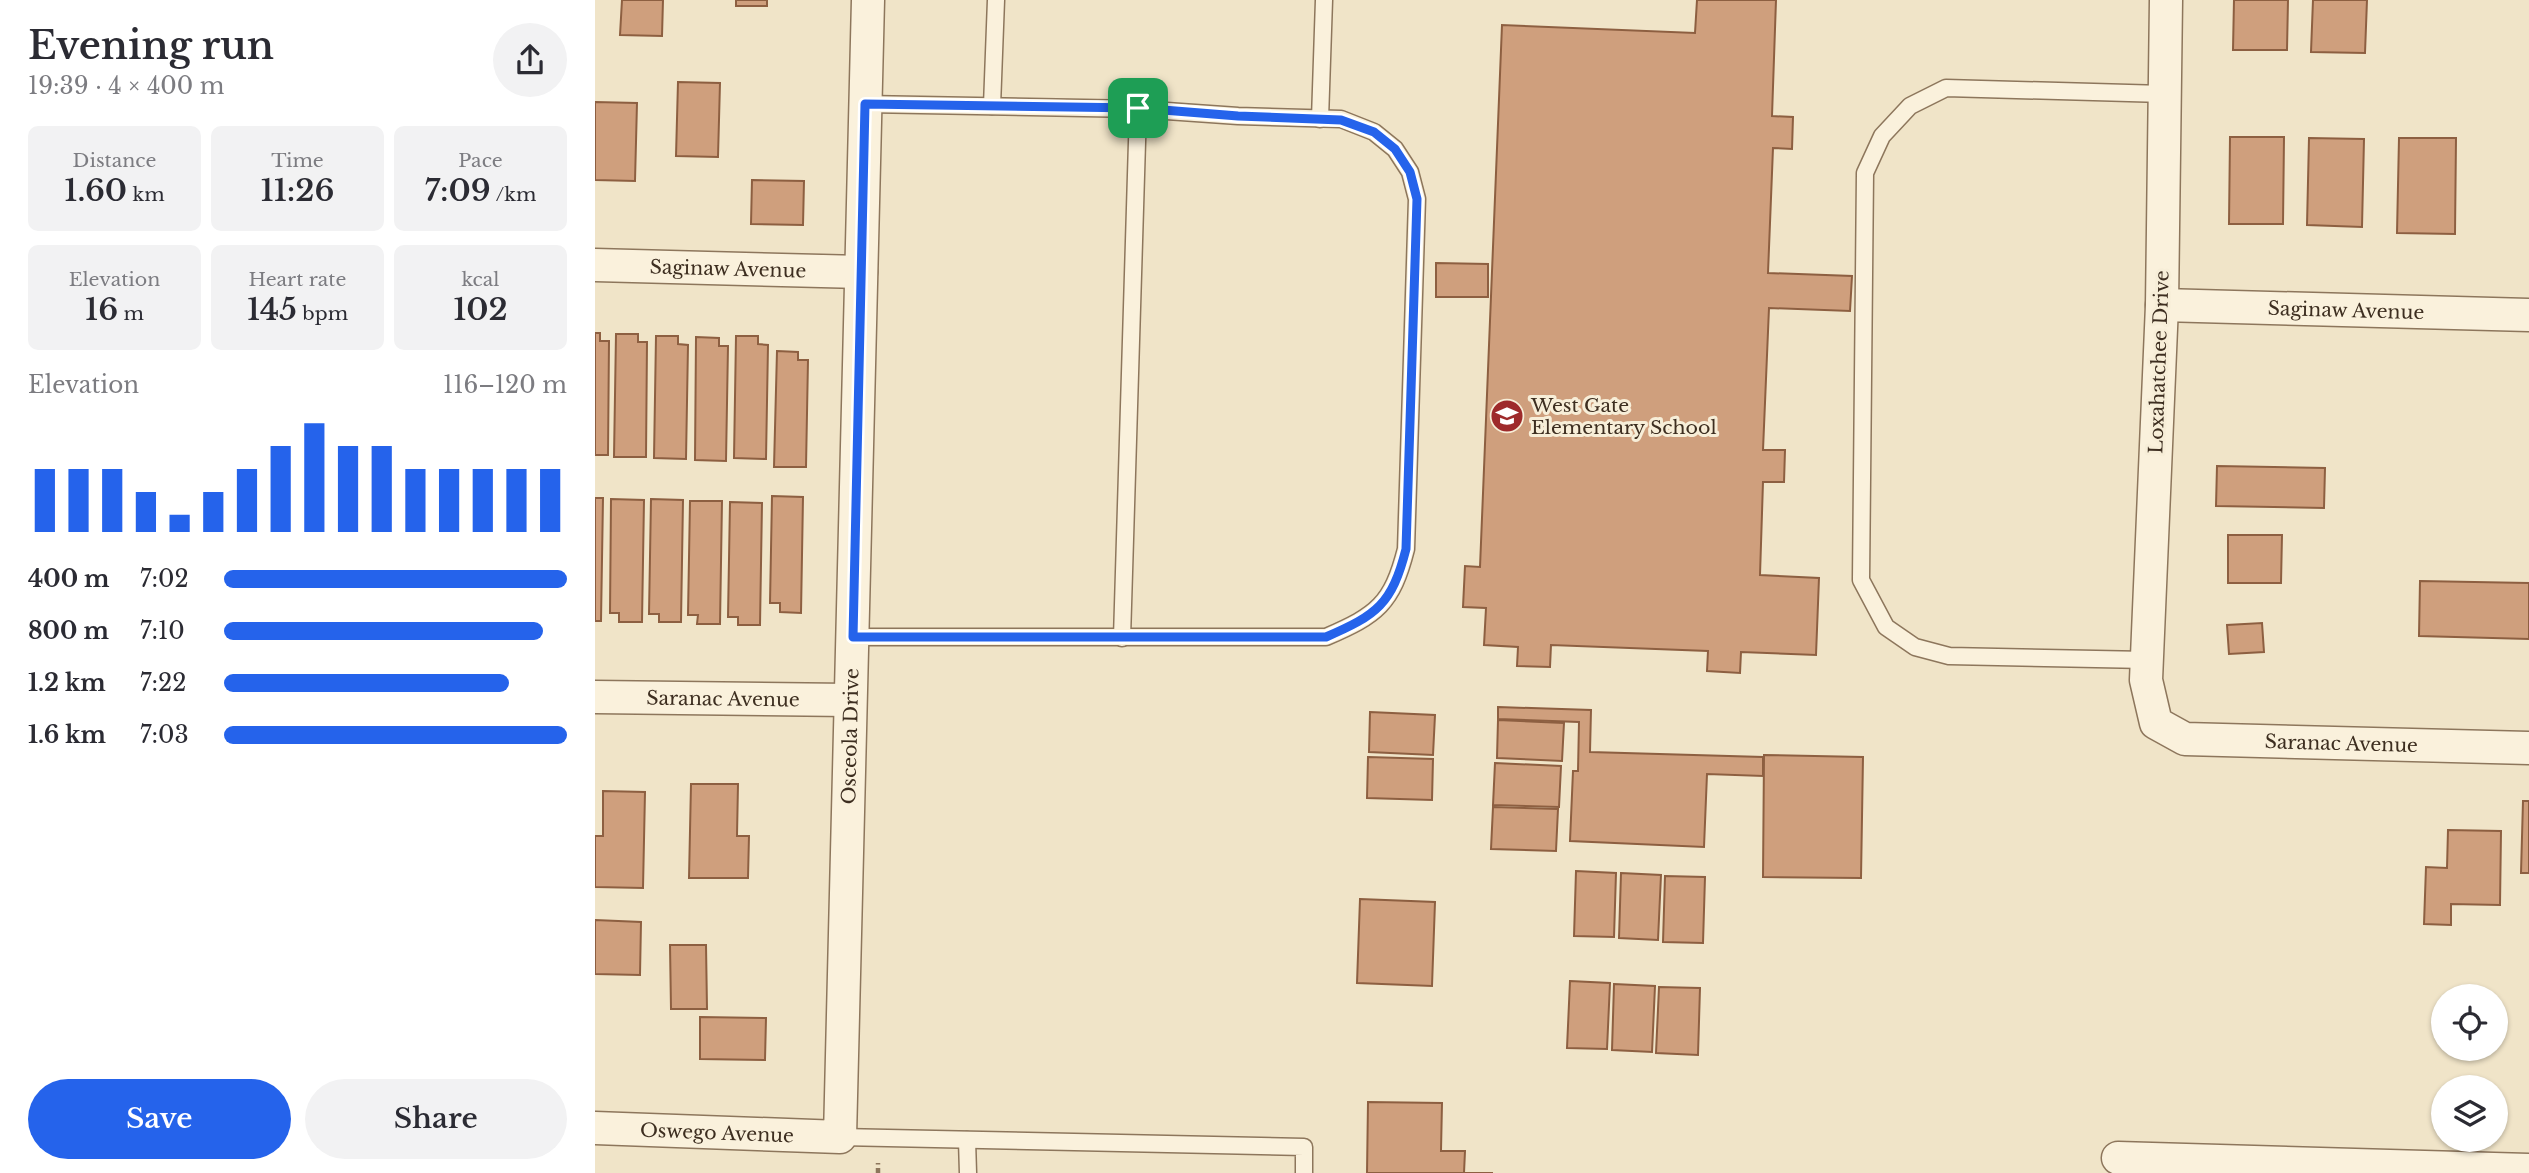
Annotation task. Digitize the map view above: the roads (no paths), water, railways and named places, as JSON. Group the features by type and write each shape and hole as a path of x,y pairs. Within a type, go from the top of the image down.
{"street":[{"name":"Osceola Drive","path":"840,1137 867,0"},
{"name":"Loxahatchee Drive","path":"2156,723 2146,680 2162,305 2166,0"},
{"name":"Saginaw Avenue","path":"595,265 861,272"},
{"name":"Saginaw Avenue","path":"2162,305 2529,315"},
{"name":"Saranac Avenue","path":"595,696 849,700"},
{"name":"Saranac Avenue","path":"2156,723 2185,739 2529,748"},
{"name":"Oswego Avenue","path":"595,1128 840,1137"},
{"path":"2118,1158 2529,1170"}],"lane":[{"path":"992,106 996,0"},
{"path":"1320,119 1324,0"},
{"path":"2147,660 1949,656 1915,647 1886,627 1861,580 1865,173 1882,136 1910,106 1946,88 2164,93"},
{"path":"853,637 1326,637 1361,621 1383,602 1399,577 1406,549 1417,199 1410,172 1395,149 1374,132 1341,120 1138,108 865,104"},
{"path":"1122,638 1138,108"},
{"path":"840,1137 1304,1147 1304,1173"},
{"path":"968,1140 968,1173"}],"place":[{"name":"West Gate Elementary School","path":"1507,416"}]}
